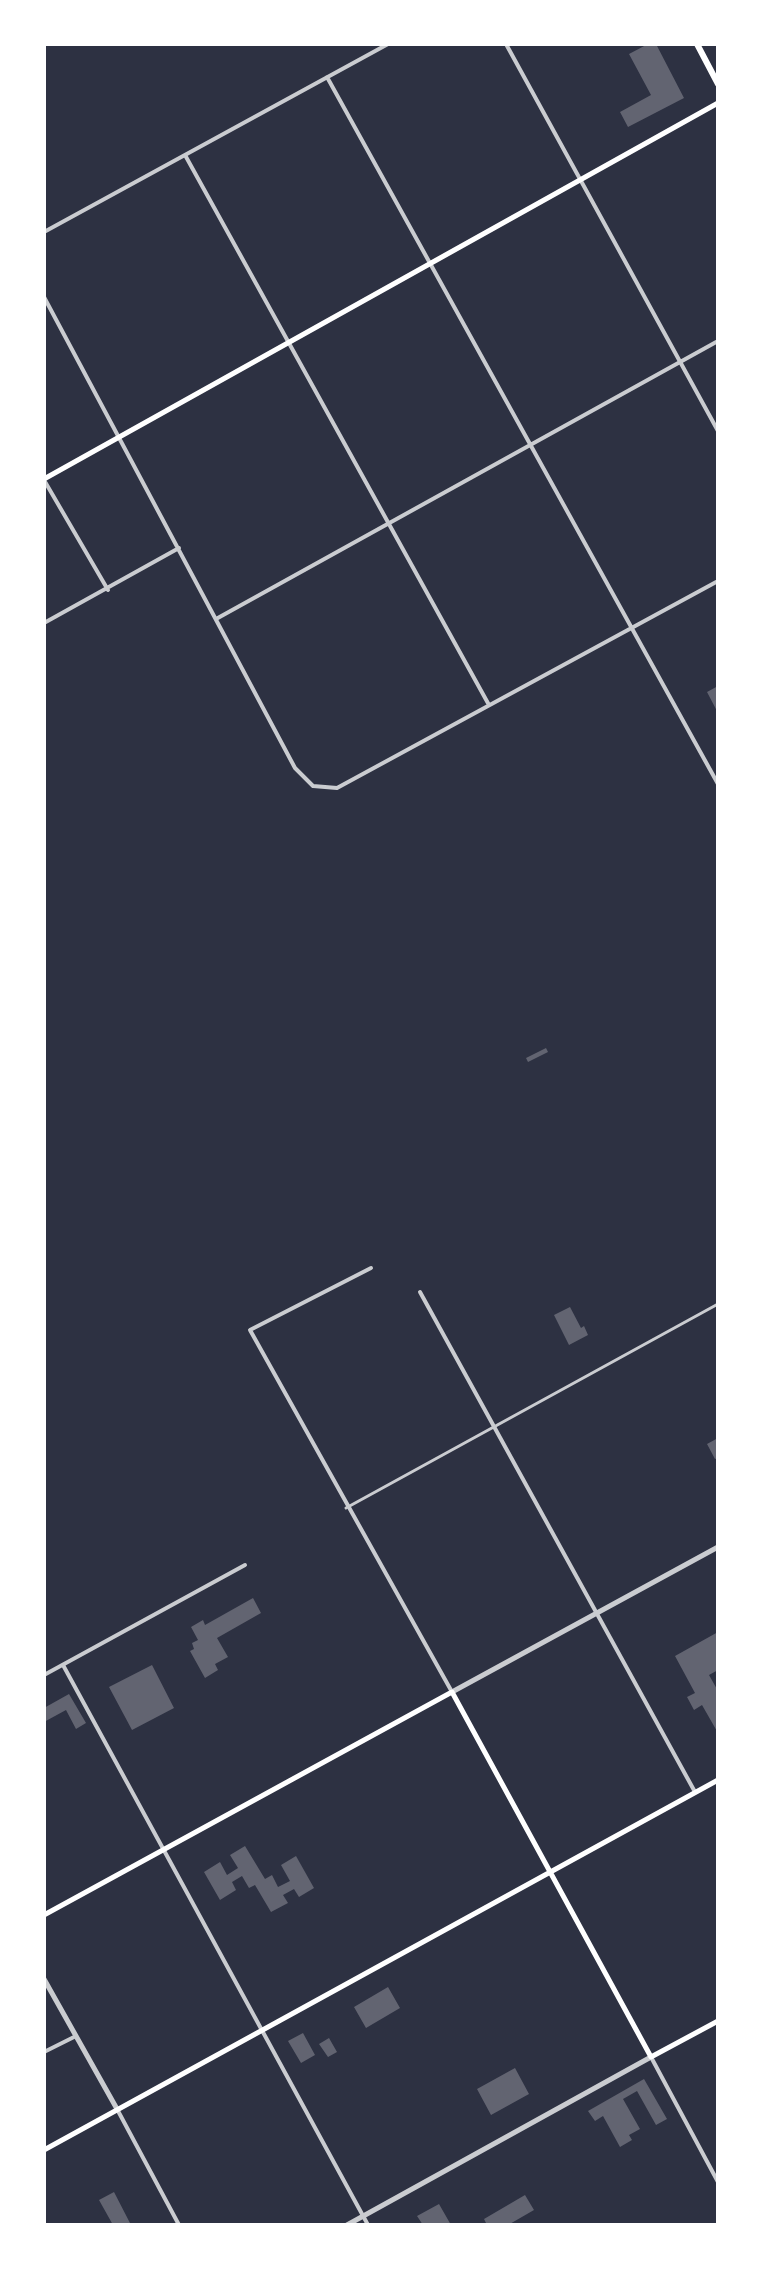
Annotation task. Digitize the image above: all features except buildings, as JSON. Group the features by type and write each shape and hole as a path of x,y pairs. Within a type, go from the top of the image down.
{"main road":[{"path":"697,44 718,84"},
{"path":"705,59 718,73"},
{"path":"44,480 718,103"},
{"path":"44,1915 452,1692 651,2057 718,2021"},
{"path":"44,2150 718,1780"}],"street":[{"path":"44,232 388,44"},
{"path":"506,44 578,181 718,431"},
{"path":"327,77 718,784"},
{"path":"185,155 489,705"},
{"path":"44,297 300,775 317,788 337,788 718,581"},
{"path":"216,619 718,341"},
{"path":"44,480 108,590"},
{"path":"44,623 179,548"},
{"path":"371,1268 250,1330 346,1508 452,1692 718,1547"},
{"path":"420,1292 695,1792"},
{"path":"346,1508 718,1304"},
{"path":"44,1675 245,1565"},
{"path":"63,1665 368,2225"},
{"path":"44,1979 179,2225"},
{"path":"44,2052 76,2036"},
{"path":"347,2225 651,2057 718,2182"}]}
